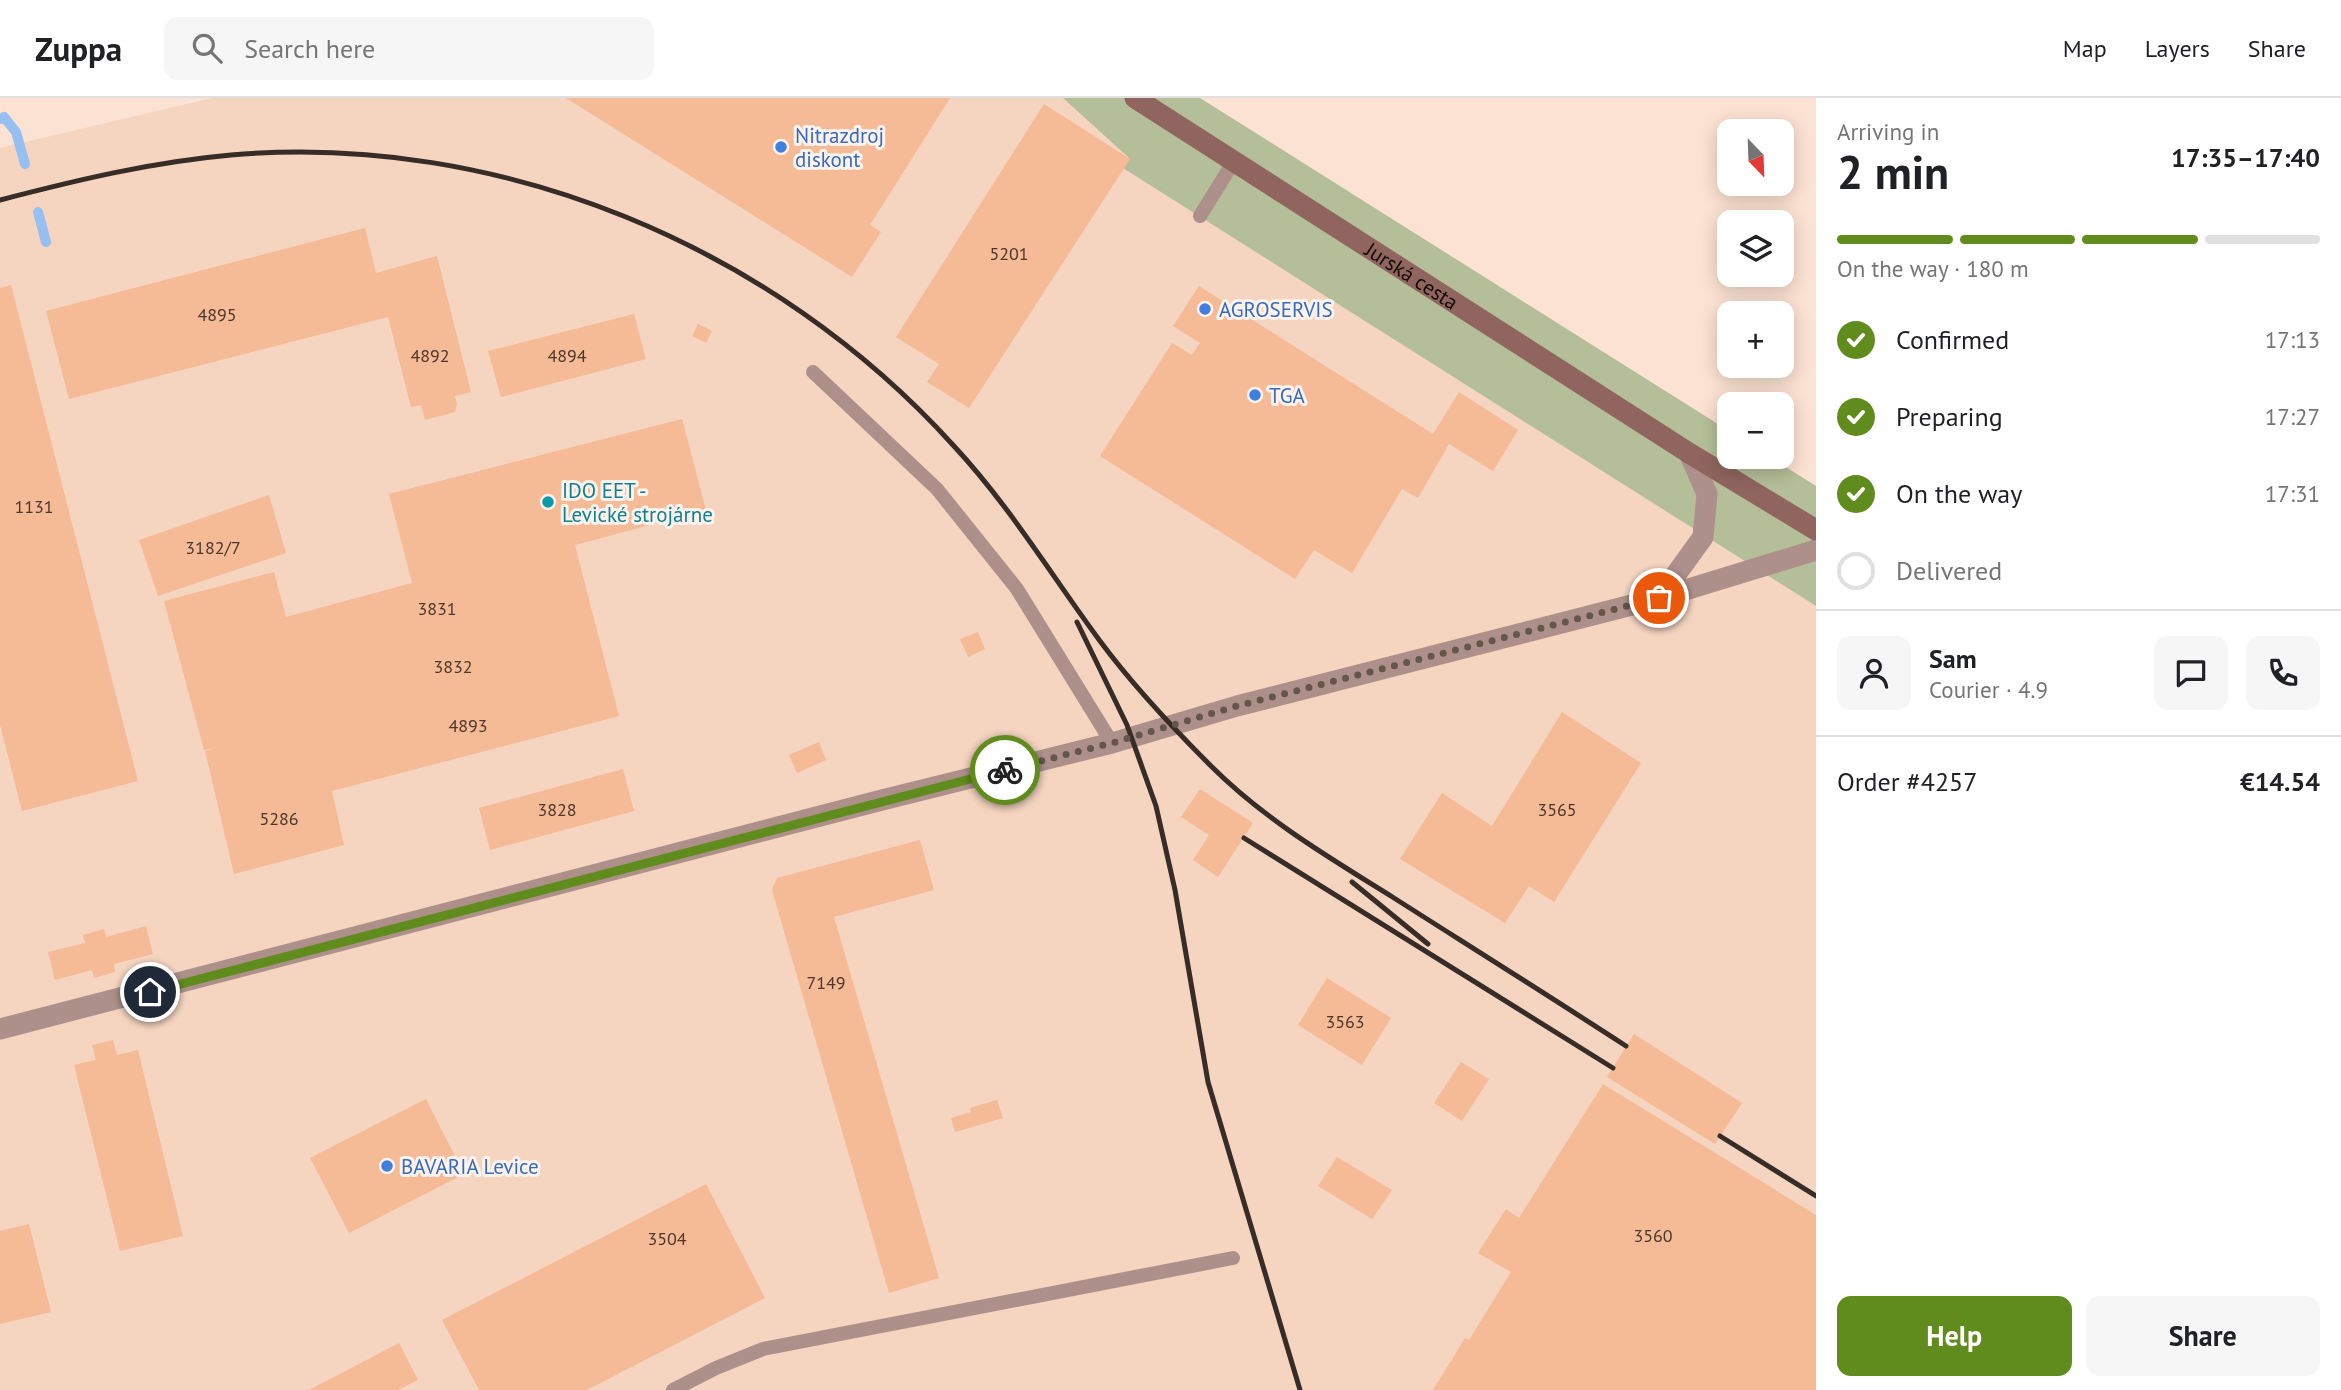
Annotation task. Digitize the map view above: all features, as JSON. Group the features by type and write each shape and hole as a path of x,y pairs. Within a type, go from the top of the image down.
{"street":[{"name":"Jurská cesta","path":"1135,98 1689,453 1816,530"},
{"path":"1659,598 1703,537 1707,494 1689,453"},
{"path":"0,1029 1112,743 1237,706 1659,598 1816,550"}],"lane":[{"path":"1200,216 1234,161"},
{"path":"813,372 945,499 1017,589 1112,743"},
{"path":"673,1390 716,1368 763,1349 1234,1258"}],"shaded area":[{"path":"212,98 1063,98 1130,159 1124,168 1816,606 1816,1390 0,1390 0,148"}],"green space":[{"path":"1063,98 1200,98 1717,423 1717,469 1789,469 1816,486 1816,606 1123,168 1129,158"}],"building":[{"name":"Nitrazdroj diskont","path":"566,98 950,98 870,225 881,232 852,277"},
{"path":"1044,104 1130,159 969,408 927,382 939,364 896,337"},
{"path":"365,228 376,273 437,256 471,392 455,396 455,412 425,420 421,405 411,407 388,317 69,399 46,311"},
{"path":"11,285 138,781 22,811 0,725 0,288"},
{"name":"TGA","path":"1199,286 1433,434 1459,392 1518,430 1493,471 1449,444 1418,498 1402,489 1352,573 1314,550 1295,579 1100,456 1172,343 1192,355 1200,343 1173,326"},
{"path":"634,314 646,359 501,397 488,351"},
{"path":"698,324 712,331 706,343 692,336"},
{"path":"682,419 706,510 575,545 619,716 332,791 344,845 234,874 205,751 215,748 204,750 164,601 274,572 286,617 412,583 389,494"},
{"path":"269,495 286,553 158,596 139,540"},
{"path":"978,632 985,649 968,657 960,639"},
{"path":"1562,712 1641,763 1554,902 1529,886 1505,923 1400,859 1442,793 1492,826"},
{"path":"819,742 826,760 797,773 789,755"},
{"path":"623,769 634,811 490,850 479,808"},
{"path":"1200,789 1253,823 1218,877 1193,860 1209,835 1181,817"},
{"path":"920,840 934,890 834,917 939,1278 889,1293 772,890 777,878"},
{"path":"146,926 153,954 114,964 115,972 94,978 92,970 55,980 48,952 85,943 83,935 104,929 106,937"},
{"path":"1327,978 1391,1018 1362,1065 1298,1025"},
{"path":"1634,1034 1742,1103 1715,1144 1607,1077"},
{"path":"113,1040 117,1055 138,1050 183,1236 120,1251 74,1065 96,1060 92,1045"},
{"path":"1461,1062 1489,1079 1462,1121 1434,1103"},
{"path":"1603,1084 1816,1215 1816,1390 1433,1390 1465,1338 1469,1340 1511,1272 1478,1253 1506,1209 1519,1218"},
{"name":"BAVARIA Levice","path":"426,1099 464,1174 349,1233 310,1158"},
{"path":"997,1100 1003,1118 955,1132 951,1118 971,1112 970,1108"},
{"path":"1337,1157 1392,1190 1372,1219 1318,1186"},
{"path":"706,1184 765,1298 587,1390 479,1390 442,1320"},
{"path":"29,1224 51,1312 0,1324 0,1231"},
{"path":"399,1343 418,1380 398,1390 309,1390"}],"waterway":[{"path":"0,119 4,117 16,132 25,164"},
{"path":"38,212 46,242"}],"railway":[{"path":"0,200 172,162 231,155 332,153 432,163 530,184 625,217 716,260 802,312 881,374 953,445 1011,516 1126,674 1232,786 1322,853 1626,1046"},
{"path":"1077,622 1127,725 1156,806 1175,890 1208,1082 1300,1390"},
{"path":"1244,838 1613,1068"},
{"path":"1352,882 1428,944"},
{"path":"1720,1136 1816,1196"}],"way so far":[{"path":"1005,770 1112,743 1237,706 1659,598"}],"place":[{"name":"Nitrazdroj diskont","path":"781,147"},
{"name":"AGROSERVIS","path":"1205,309"},
{"name":"TGA","path":"1255,395"},
{"name":"IDO EET - Levické strojárne","path":"548,502"},
{"name":"BAVARIA Levice","path":"387,1166"}],"route":[{"path":"150,992 1005,770"}]}
